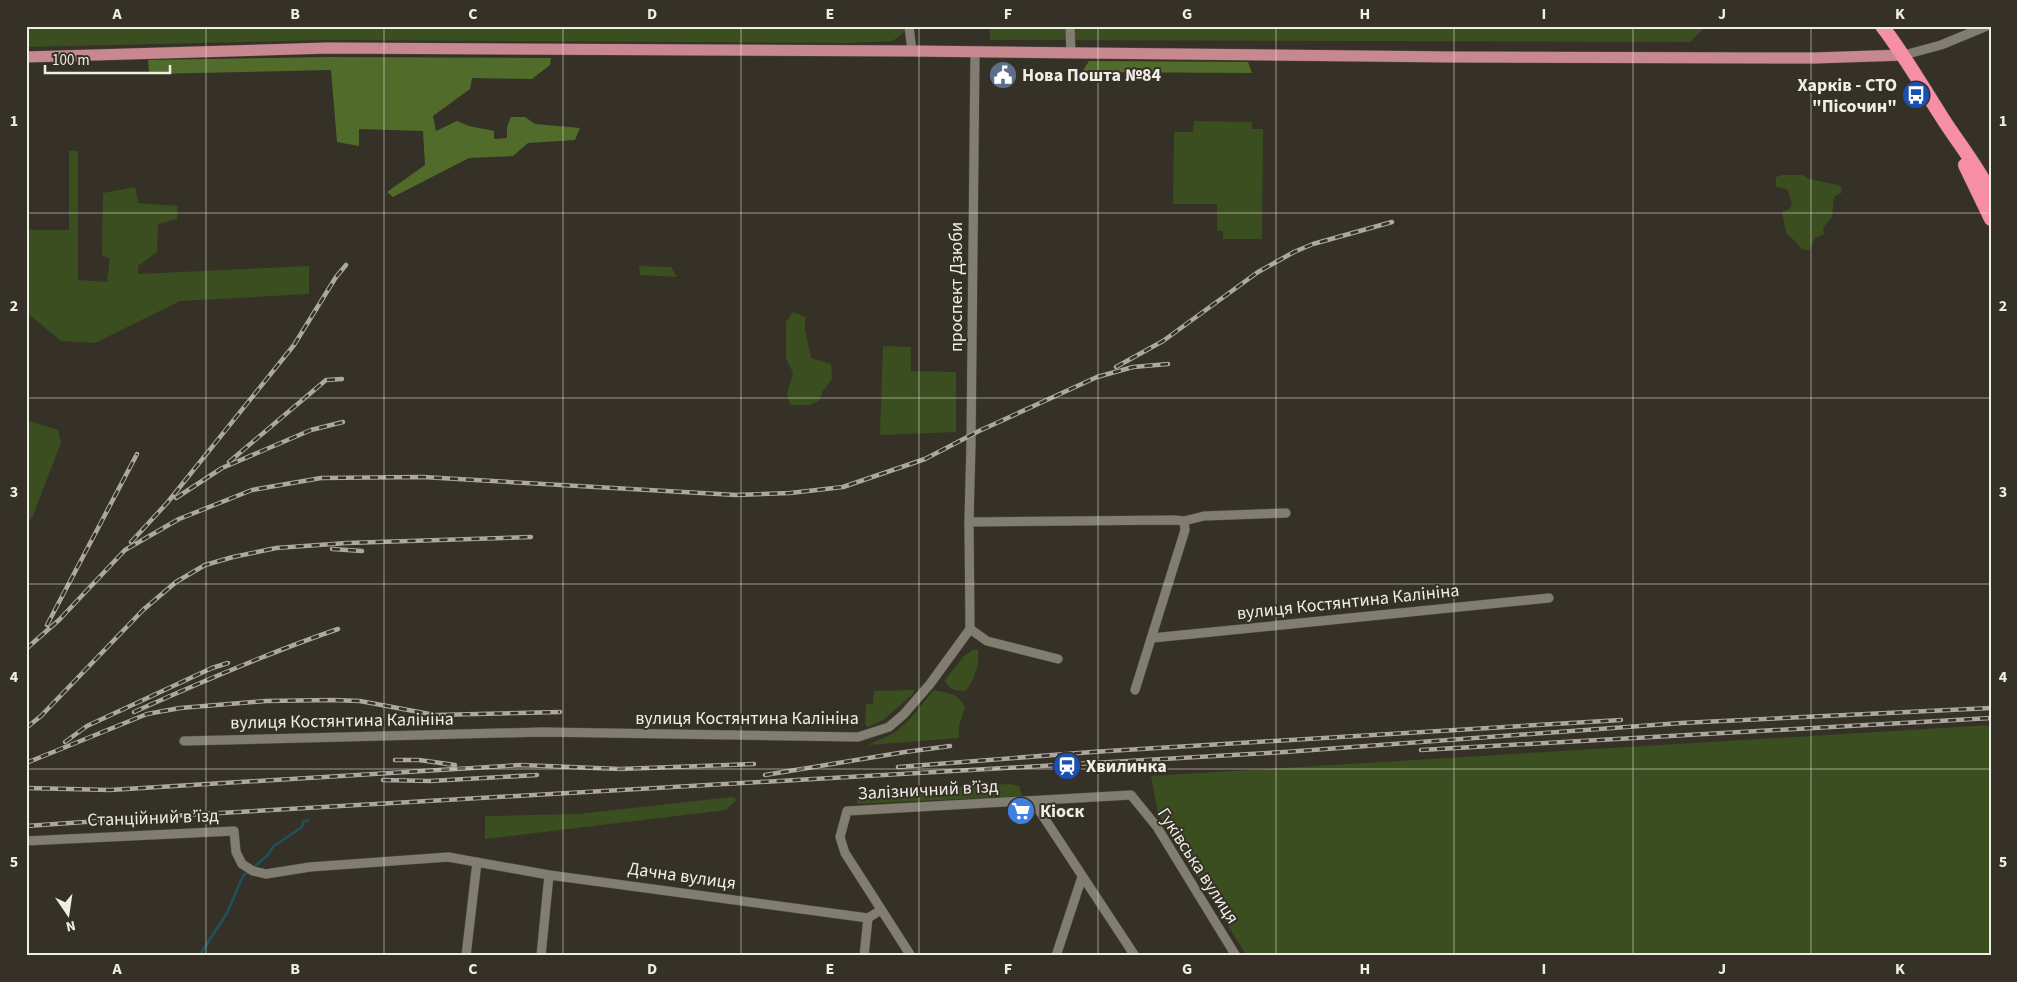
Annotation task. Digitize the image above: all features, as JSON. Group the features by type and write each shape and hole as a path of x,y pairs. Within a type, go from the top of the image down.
{"highway":[{"path":"1882,26 1904,55 1944,121 1971,158 1991,194"},
{"path":"1944,121 1991,219"}],"main road":[{"path":"26,56 328,48 1814,58 1904,55"}],"street":[{"path":"909,26 912,51"},
{"path":"1070,26 1071,53"},
{"path":"1904,55 1941,44 1987,26"},
{"name":"проспект Дзюби","path":"969,522 975,52"},
{"path":"1058,659 987,641 970,629 969,522 1184,521 1204,516 1286,513"},
{"path":"1135,690 1185,530 1184,521"},
{"name":"вулиця Костянтина Калініна","path":"1152,638 1549,598"},
{"name":"вулиця Костянтина Калініна","path":"184,741 543,732 858,737 889,727 904,714 970,629"},
{"name":"Залізничний в’їзд","path":"881,910 845,853 840,837 847,811 1131,795"},
{"name":"Гуківська вулиця","path":"1131,795 1156,827 1236,956"},
{"path":"1033,801 1135,956"},
{"name":"Станційний в’їзд","path":"26,841 234,831 236,852 249,869"},
{"name":"Дачна вулиця","path":"249,869 266,874 310,867 448,857 549,875 868,918"},
{"path":"466,956 477,862"},
{"path":"541,956 549,875"},
{"path":"1056,956 1082,878"},
{"path":"864,956 868,918 881,910 911,956"}],"green space":[{"path":"26,26 906,26 907,30 893,41 848,43 329,40 26,47"},
{"path":"990,26 1707,26 1690,42 990,40"},
{"path":"328,57 551,58 550,65 532,79 472,78 470,89 433,116 436,131 457,121 469,126 494,131 494,139 507,138 507,127 511,117 525,117 535,124 580,128 575,140 528,143 513,156 469,158 393,197 387,192 425,165 423,131 359,129 359,146 337,142 331,70 149,74 148,60"},
{"path":"1089,61 1248,62 1252,73 1082,72"},
{"path":"1194,121 1252,122 1252,129 1263,129 1262,239 1223,239 1223,231 1217,231 1217,204 1173,204 1174,132 1193,132"},
{"path":"69,151 78,151 78,280 107,282 110,258 102,256 103,193 135,187 138,203 178,206 177,219 158,224 157,252 138,266 138,274 309,266 309,294 180,301 95,343 61,341 26,312 26,230 69,230"},
{"path":"1782,175 1802,175 1809,179 1838,185 1842,188 1841,193 1834,197 1832,217 1823,228 1824,234 1815,238 1809,251 1800,248 1786,233 1782,212 1790,209 1792,203 1787,189 1776,187 1776,177"},
{"path":"639,266 671,267 677,277 640,275"},
{"path":"793,312 805,317 805,330 811,358 831,364 832,379 823,391 819,401 809,405 790,405 787,394 793,373 786,358 786,322"},
{"path":"883,346 911,347 911,371 956,372 956,432 880,435"},
{"path":"26,420 58,430 61,443 32,518 26,523"},
{"path":"973,650 978,650 978,661 976,672 969,687 966,691 951,688 945,680 964,656"},
{"path":"915,690 912,695 883,720 868,727 865,725 866,704 873,704 874,691"},
{"path":"934,690 956,696 965,708 959,725 959,738 868,745 894,733 908,721"},
{"path":"1991,725 1991,956 1247,956 1158,814 1151,776"},
{"path":"1009,784 1019,786 1022,796 857,804 857,797 862,792"},
{"path":"732,797 737,799 726,810 485,839 485,816 578,814"}],"waterway":[{"path":"199,956 227,913 243,876 267,856 274,846 302,827 303,822 308,820"}],"railway":[{"path":"1116,367 1163,341 1258,272 1294,252 1313,244 1392,222"},
{"path":"131,542 167,503 294,345 336,277 346,265"},
{"path":"26,649 59,620 125,550 179,519 252,490 321,478 423,477 736,495 790,493 843,487 925,459 979,431 1097,377 1133,367 1168,364"},
{"path":"229,462 326,380 342,379"},
{"path":"176,498 222,468 311,430 343,422"},
{"path":"47,625 137,454"},
{"path":"26,728 41,716 143,610 176,582 205,565 276,548 347,543 531,537"},
{"path":"332,549 362,551"},
{"path":"134,712 235,668 338,629"},
{"path":"65,742 87,726 212,668 228,663"},
{"path":"26,763 147,714 180,708 266,701 332,700 360,701 435,715 560,712"},
{"path":"26,826 202,814 1285,752 1681,723 1991,708"},
{"path":"1421,750 1991,718"},
{"path":"898,767 1092,752 1621,720"},
{"path":"765,775 950,746"},
{"path":"395,760 419,760 455,765"},
{"path":"26,788 110,790 521,765 620,769 754,764"},
{"path":"383,780 430,781 537,775"}],"place":[{"name":"Нова Пошта №84","path":"1003,75"},
{"name":"Харків - СТО \"Пісочин\"","path":"1916,95"},
{"name":"Хвилинка","path":"1067,766"},
{"name":"Кіоск","path":"1021,811"}]}
